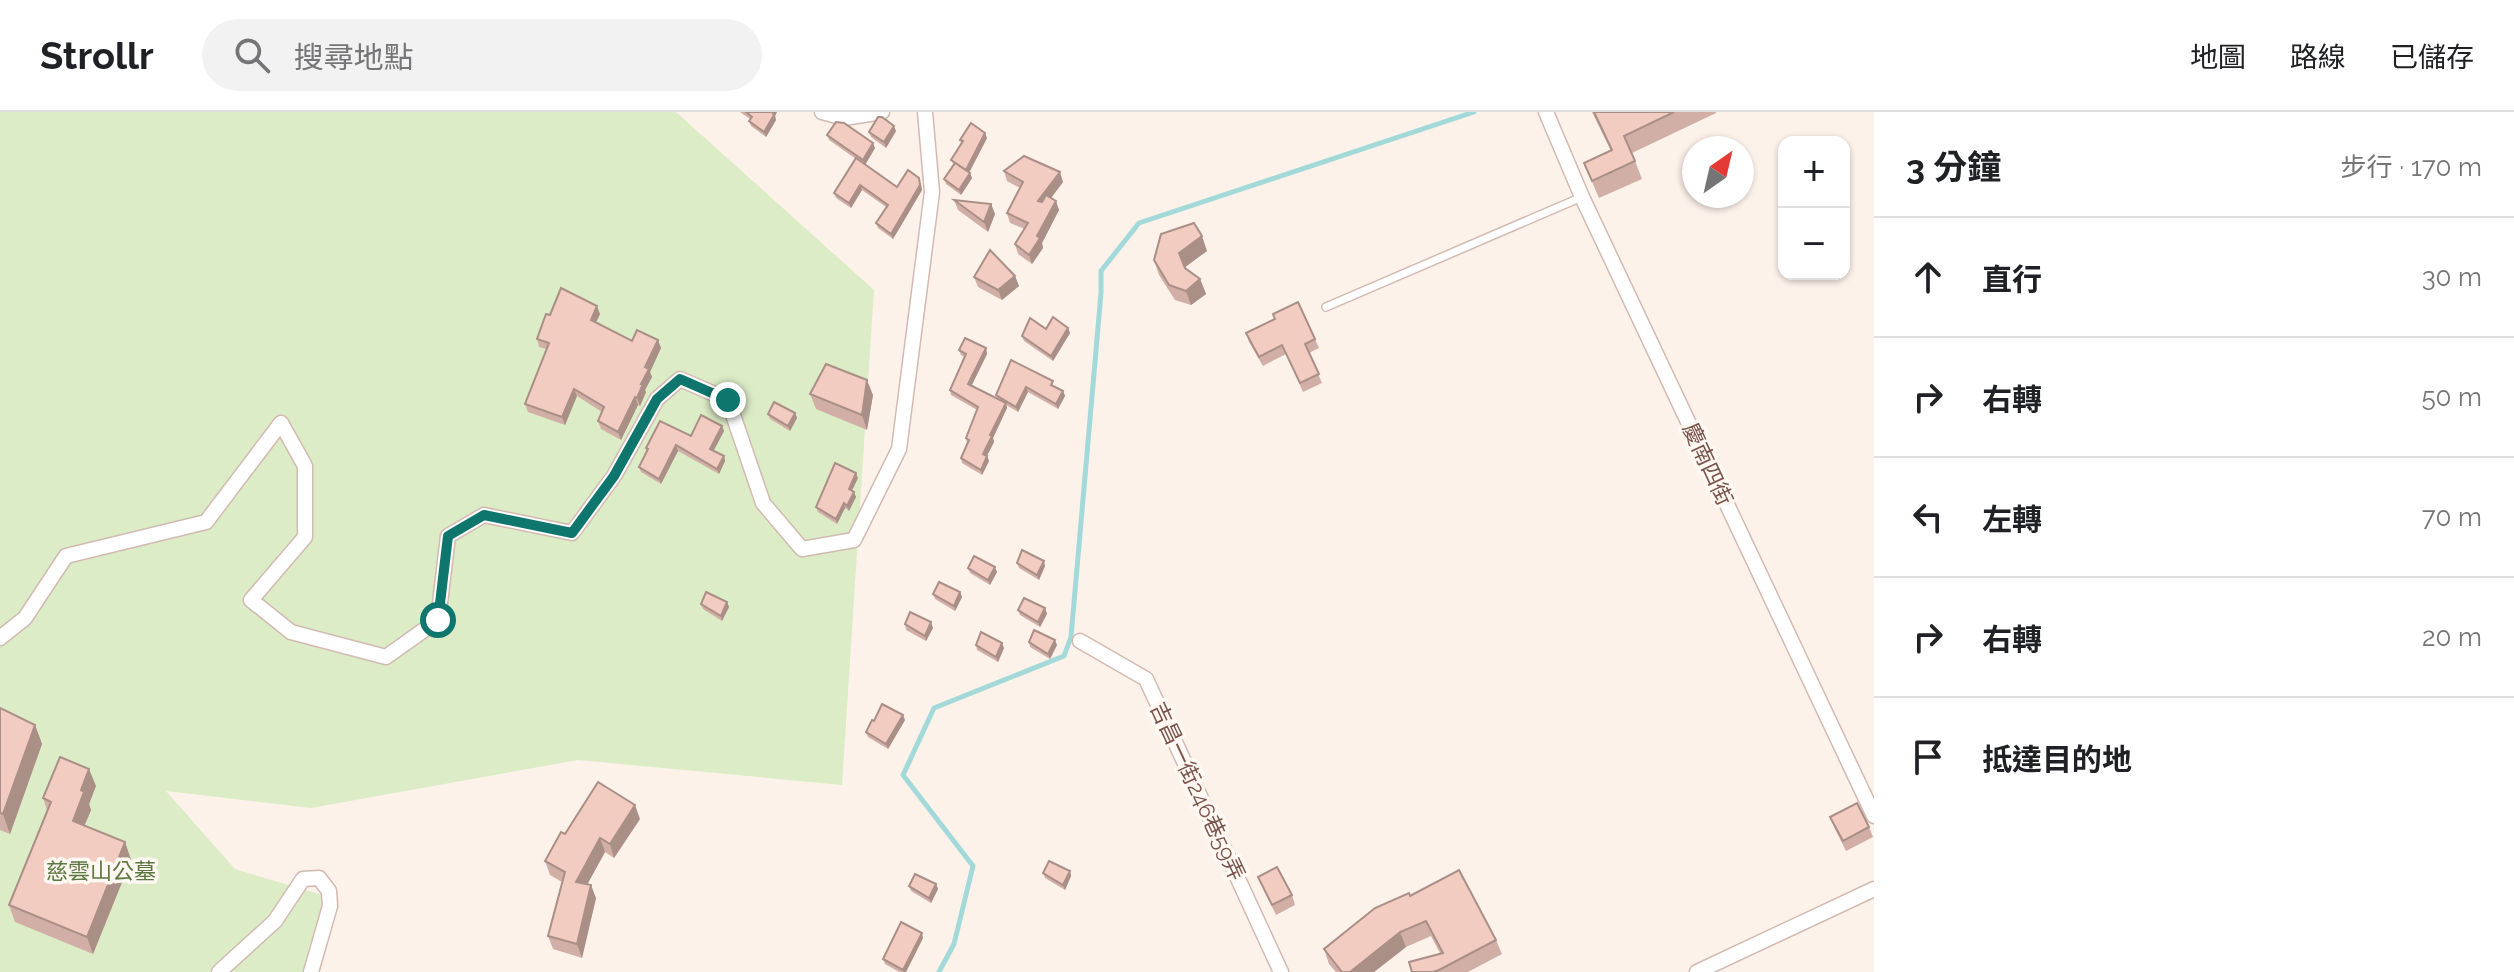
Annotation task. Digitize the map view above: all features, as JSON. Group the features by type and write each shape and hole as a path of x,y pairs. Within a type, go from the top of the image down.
{"street":[{"path":"822,112 844,118 882,112"},
{"path":"0,638 25,618 66,556 206,522 281,423 305,466 305,537 251,600 291,632 386,657 438,620 448,536 484,515 572,533 614,476 657,399 680,379 728,400 763,503 802,549 854,540 899,449 932,192 925,112"},
{"name":"慶南四街","path":"1546,112 1582,197 1874,816"},
{"name":"吉昌一街246巷59弄","path":"1080,641 1146,679 1277,971"},
{"path":"219,972 275,921 303,879 319,878 329,891 330,906 311,972"},
{"path":"1697,972 1874,889"}],"lane":[{"path":"1326,307 1582,197"}],"green space":[{"name":"慈雲山公墓","path":"0,112 676,112 874,290 842,785 578,760 311,808 166,791 235,869 339,900 307,972 0,972"}],"building":[{"path":"746,112 772,112 774,115 764,132 749,121 752,117"},
{"path":"1594,112 1674,112 1624,136 1635,161 1592,181 1584,163 1612,150"},
{"path":"878,117 894,126 884,142 869,132"},
{"path":"836,122 844,123 873,143 863,160 827,135"},
{"path":"971,123 985,133 966,170 951,160"},
{"path":"1024,156 1060,172 1038,201 1042,202 1046,195 1056,201 1029,255 1015,244 1028,223 1007,213 1023,182 1004,171"},
{"path":"856,158 897,187 908,170 919,178 920,185 891,234 876,223 888,205 860,185 849,203 834,193"},
{"path":"955,163 970,173 959,190 944,179"},
{"path":"954,200 991,204 984,222"},
{"path":"1194,223 1202,236 1179,253 1185,268 1200,279 1186,291 1169,285 1154,260 1161,234"},
{"path":"990,250 1015,276 998,290 974,277"},
{"path":"561,288 597,306 591,320 632,341 637,330 658,340 645,367 649,369 637,398 618,432 598,421 604,407 574,389 562,417 525,404 549,343 537,339 546,314 550,315"},
{"path":"1298,302 1315,339 1305,344 1319,374 1300,383 1282,345 1259,357 1246,333 1275,319 1273,314"},
{"path":"1053,317 1068,328 1051,356 1022,336 1030,318 1046,329"},
{"path":"965,338 986,348 968,384 1006,403 990,435 981,470 961,458 978,407 950,390 966,354 959,350"},
{"path":"1011,360 1053,381 1051,385 1063,391 1056,404 1026,387 1016,407 996,395"},
{"path":"826,364 867,380 862,415 810,394"},
{"path":"774,402 795,413 788,426 768,414"},
{"path":"701,415 722,426 710,449 724,456 717,469 676,445 659,479 639,467 660,421 691,436"},
{"path":"835,463 856,473 849,489 854,492 836,519 816,507"},
{"path":"1022,550 1044,561 1037,575 1017,563"},
{"path":"974,556 995,567 988,580 968,568"},
{"path":"939,582 960,592 954,606 933,594"},
{"path":"706,592 727,602 721,616 701,604"},
{"path":"1024,598 1045,608 1038,622 1018,610"},
{"path":"910,612 931,622 925,636 905,624"},
{"path":"1034,630 1055,640 1048,654 1029,642"},
{"path":"981,632 1002,643 996,657 976,645"},
{"path":"882,704 903,715 886,744 866,732"},
{"path":"0,708 35,725 3,814 0,813"},
{"path":"60,757 89,769 73,821 125,842 87,937 9,905 51,802 43,798"},
{"path":"598,782 635,805 610,844 600,838 576,882 591,885 577,944 548,936 565,872 545,861 561,832 565,834"},
{"path":"1857,803 1869,827 1843,841 1830,817"},
{"path":"1049,861 1070,871 1063,885 1043,873"},
{"path":"1277,867 1292,895 1272,905 1258,877"},
{"path":"1459,870 1496,940 1433,972 1412,972 1409,962 1443,953 1426,921 1400,932 1350,972 1342,972 1324,949 1375,908 1409,893 1410,896"},
{"path":"915,874 936,884 929,898 909,886"},
{"path":"901,922 922,933 903,970 883,959"}],"waterway":[{"path":"939,972 954,944 973,866 903,775 934,708 1064,656 1071,637 1101,271 1139,223 1474,112"}],"route":[{"path":"438,620 448,536 484,515 572,533 614,476 657,399 680,379 728,400"}]}
